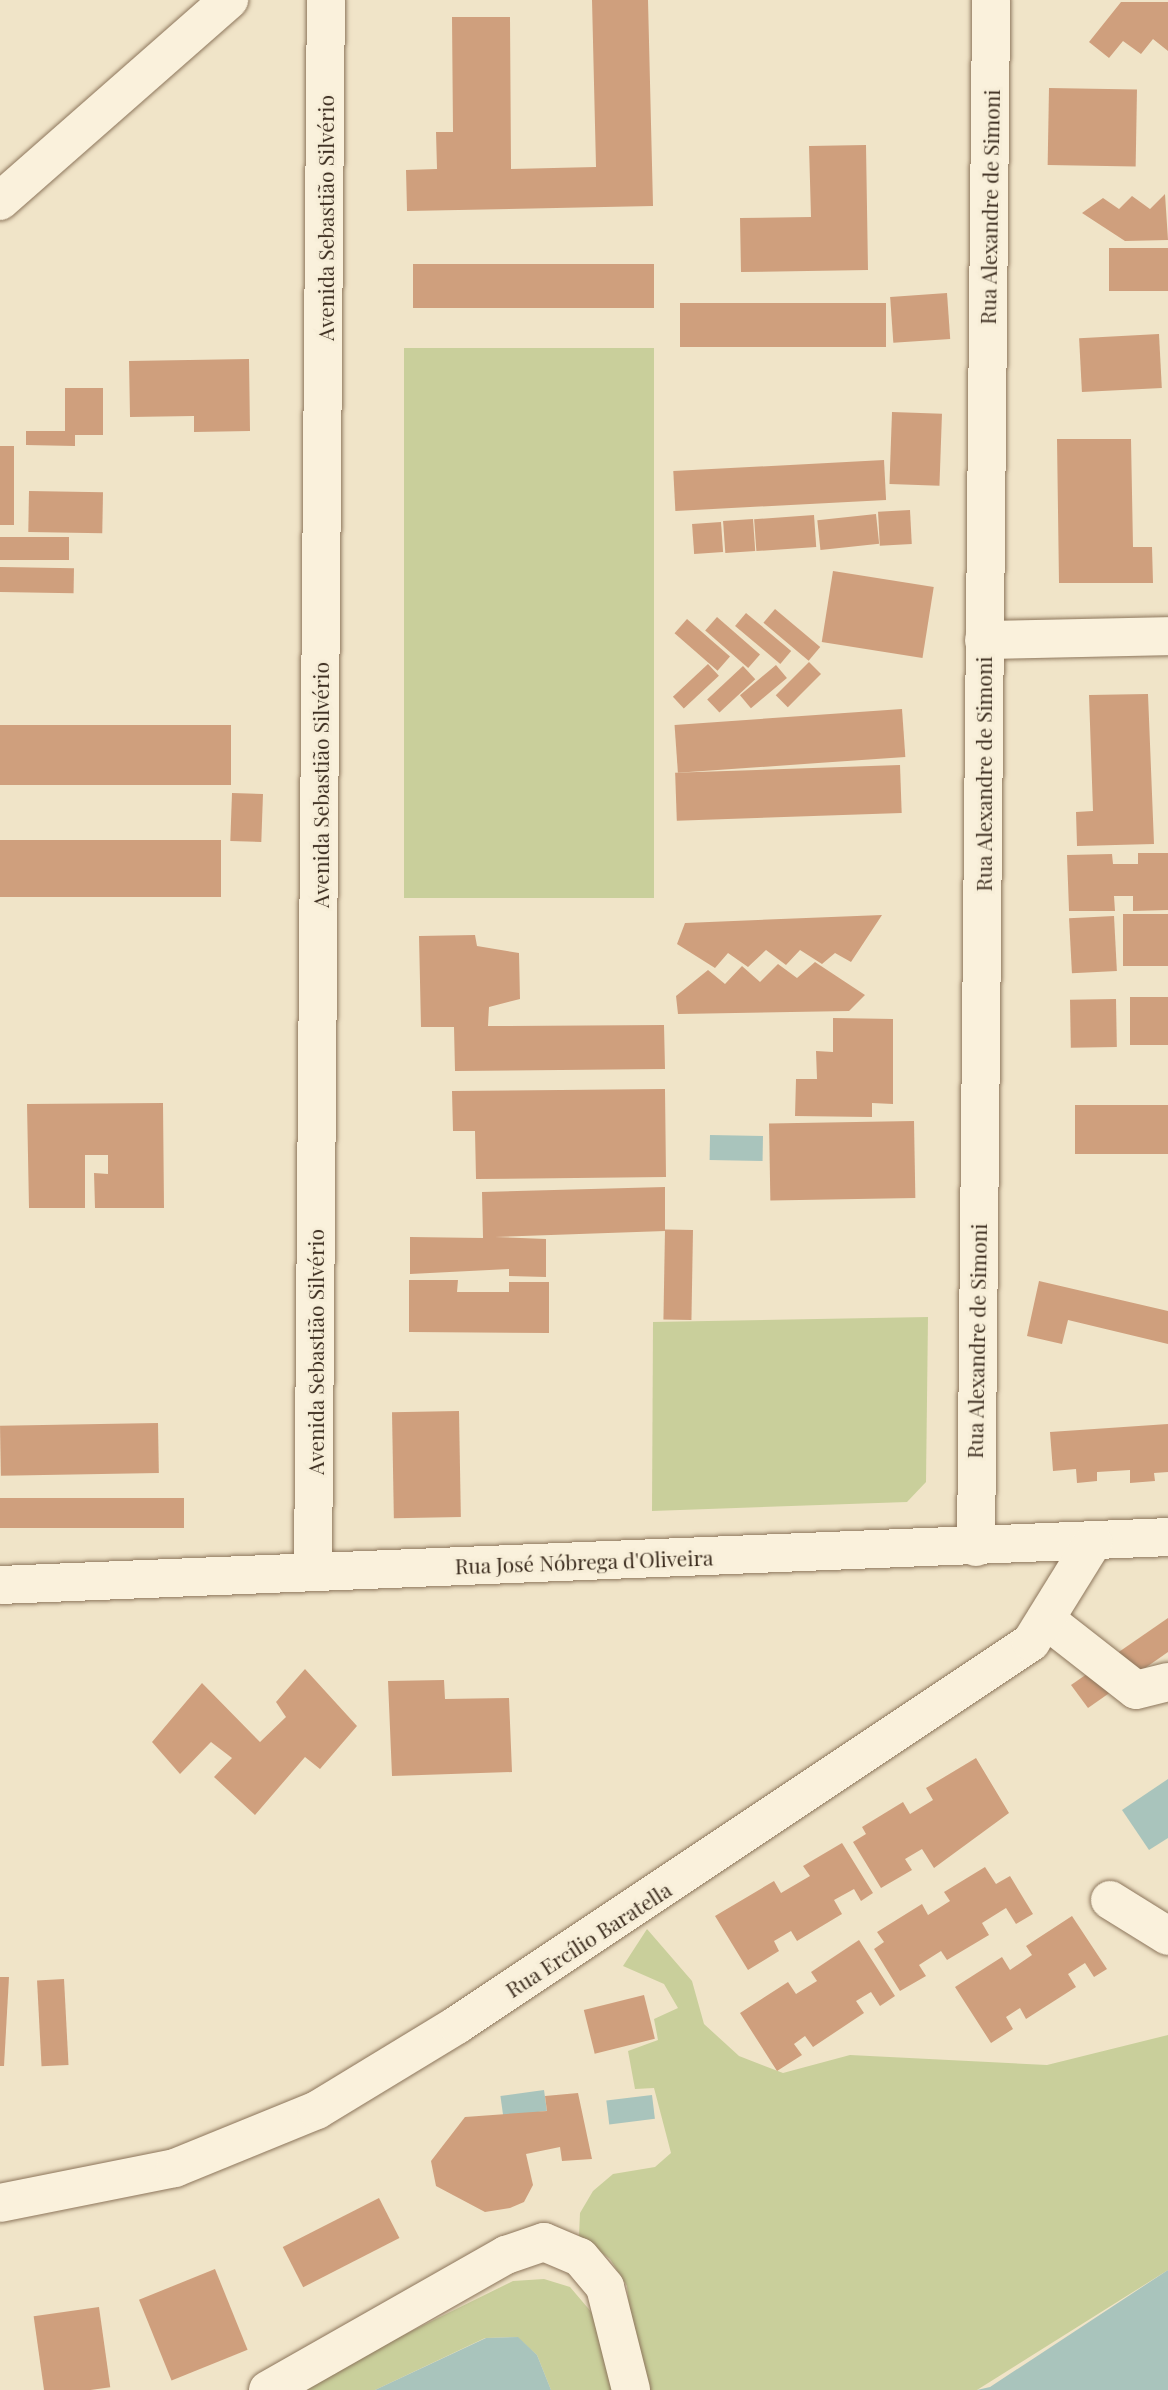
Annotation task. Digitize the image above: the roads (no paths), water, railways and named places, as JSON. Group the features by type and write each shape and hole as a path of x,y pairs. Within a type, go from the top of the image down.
{"street":[{"path":"0,201 229,0"},
{"name":"Avenida Sebastião Silvério","path":"313,1571 326,0"},
{"name":"Rua Alexandre de Simoni","path":"976,1547 992,0"},
{"path":"984,640 1168,636"},
{"name":"Rua José Nóbrega d'Oliveira","path":"0,1584 976,1547 1168,1537"},
{"name":"Rua Ercílio Baratella","path":"0,2203 175,2168 317,2110 934,1712 1049,1622 1093,1542"},
{"path":"1049,1622 1136,1690 1168,1682"},
{"path":"1110,1900 1168,1936"},
{"path":"268,2390 506,2255 544,2242 580,2257 605,2287 631,2390"}],"water":[{"path":"710,1135 763,1136 763,1161 710,1160"},
{"path":"1168,1779 1168,1838 1149,1850 1122,1810"},
{"path":"544,2090 547,2111 503,2117 500,2096"},
{"path":"652,2095 655,2119 609,2124 606,2101"},
{"path":"1168,2270 1168,2390 977,2390 990,2387"},
{"path":"518,2337 537,2355 551,2390 375,2390 486,2338"}]}
